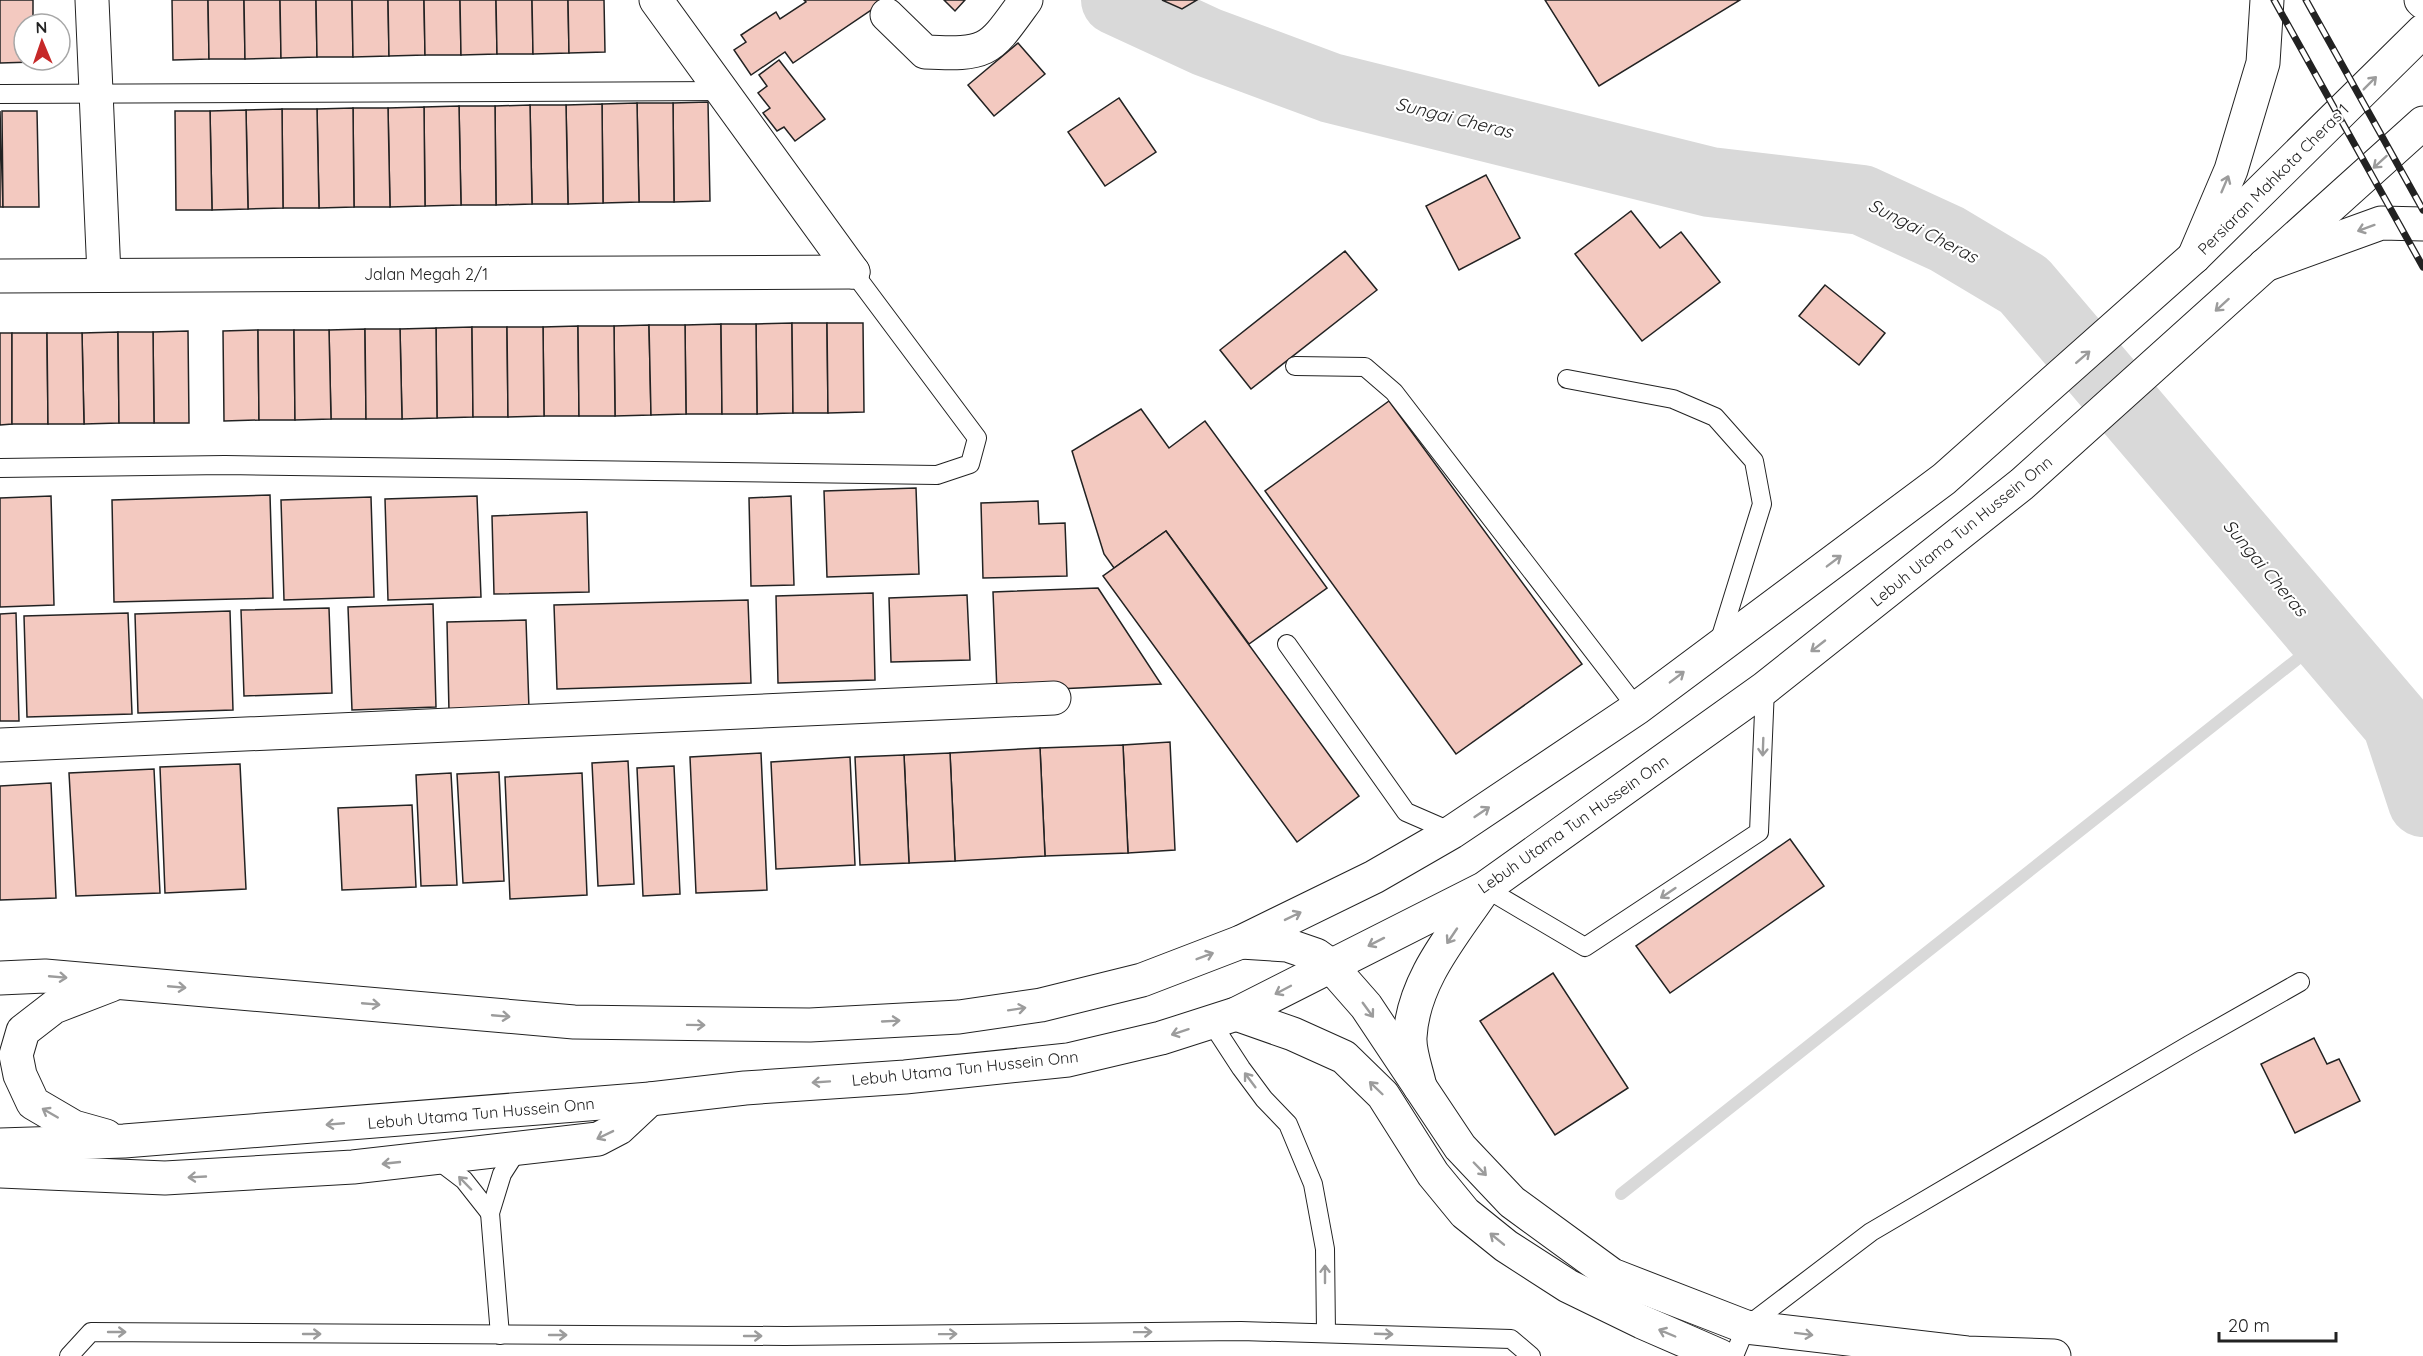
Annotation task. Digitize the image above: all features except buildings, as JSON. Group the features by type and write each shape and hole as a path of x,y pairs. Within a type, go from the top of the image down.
{"main road":[{"path":"92,0 104,275"},
{"path":"656,0 853,272"},
{"path":"887,15 925,52 960,54 978,51 996,40 1026,0"},
{"path":"2194,257 2231,170 2263,63 2267,0"},
{"name":"Persiaran Mahkota Cheras 1","path":"1717,647 1944,479 2194,257 2423,31"},
{"path":"2265,265 2423,123"},
{"path":"2265,265 2381,223 2423,224"},
{"name":"Lebuh Utama Tun Hussein Onn","path":"0,1145 124,1141 650,1099 745,1088 905,1077 1068,1060 1161,1038 1223,1018 1485,888 1765,688 2013,492 2265,265"},
{"name":"Jalan Megah 2/1","path":"0,276 853,272"},
{"path":"0,978 45,976 574,1022 810,1025 960,1017 1041,1005 1142,980 1241,942 1374,877 1452,832 1637,708 1717,647"},
{"path":"0,745 1054,698"},
{"path":"1420,1087 1410,1038 1417,1000 1433,964 1485,888"},
{"path":"1241,942 1287,945 1316,956 1330,965 1366,1006 1460,1147 1512,1202 1612,1275 1740,1342 1967,1354 2054,1356"},
{"path":"119,982 54,1007 23,1031 16,1055 20,1075 33,1103 74,1127 124,1141"},
{"path":"1223,1018 1293,1034 1344,1057 1383,1095 1433,1174 1465,1213 1506,1246 1568,1286 1720,1356"},
{"path":"0,1171 165,1178 353,1167 518,1149 598,1139 619,1128 650,1099"}],"lane":[{"path":"0,94 722,91"},
{"path":"0,468 225,465 937,474 970,464 977,438 853,272"},
{"path":"1295,366 1365,367 1394,392 1637,708"},
{"path":"1567,378 1673,399 1715,417 1754,461 1762,504 1717,647"},
{"path":"1287,644 1406,812 1452,832"},
{"path":"1485,888 1585,947 1759,832 1765,688"},
{"path":"1740,1342 1871,1232 2189,1045 2301,982"},
{"path":"1223,1018 1241,1068 1264,1100 1288,1124 1313,1184 1325,1249 1326,1332"},
{"path":"500,1335 490,1213 502,1174 518,1149"},
{"path":"435,1158 464,1180 490,1213"},
{"path":"69,1356 91,1332 785,1336 1172,1331 1326,1332 1512,1339 1531,1356"}],"waterway":[{"name":"Sungai Cheras","path":"1116,0 1207,42 1331,88 1710,182 1862,200 1947,239 2024,285 2397,723 2423,802"},
{"path":"1621,1194 2324,638"}],"railway":[{"path":"2274,0 2423,267"},
{"path":"2306,0 2423,210"}]}
